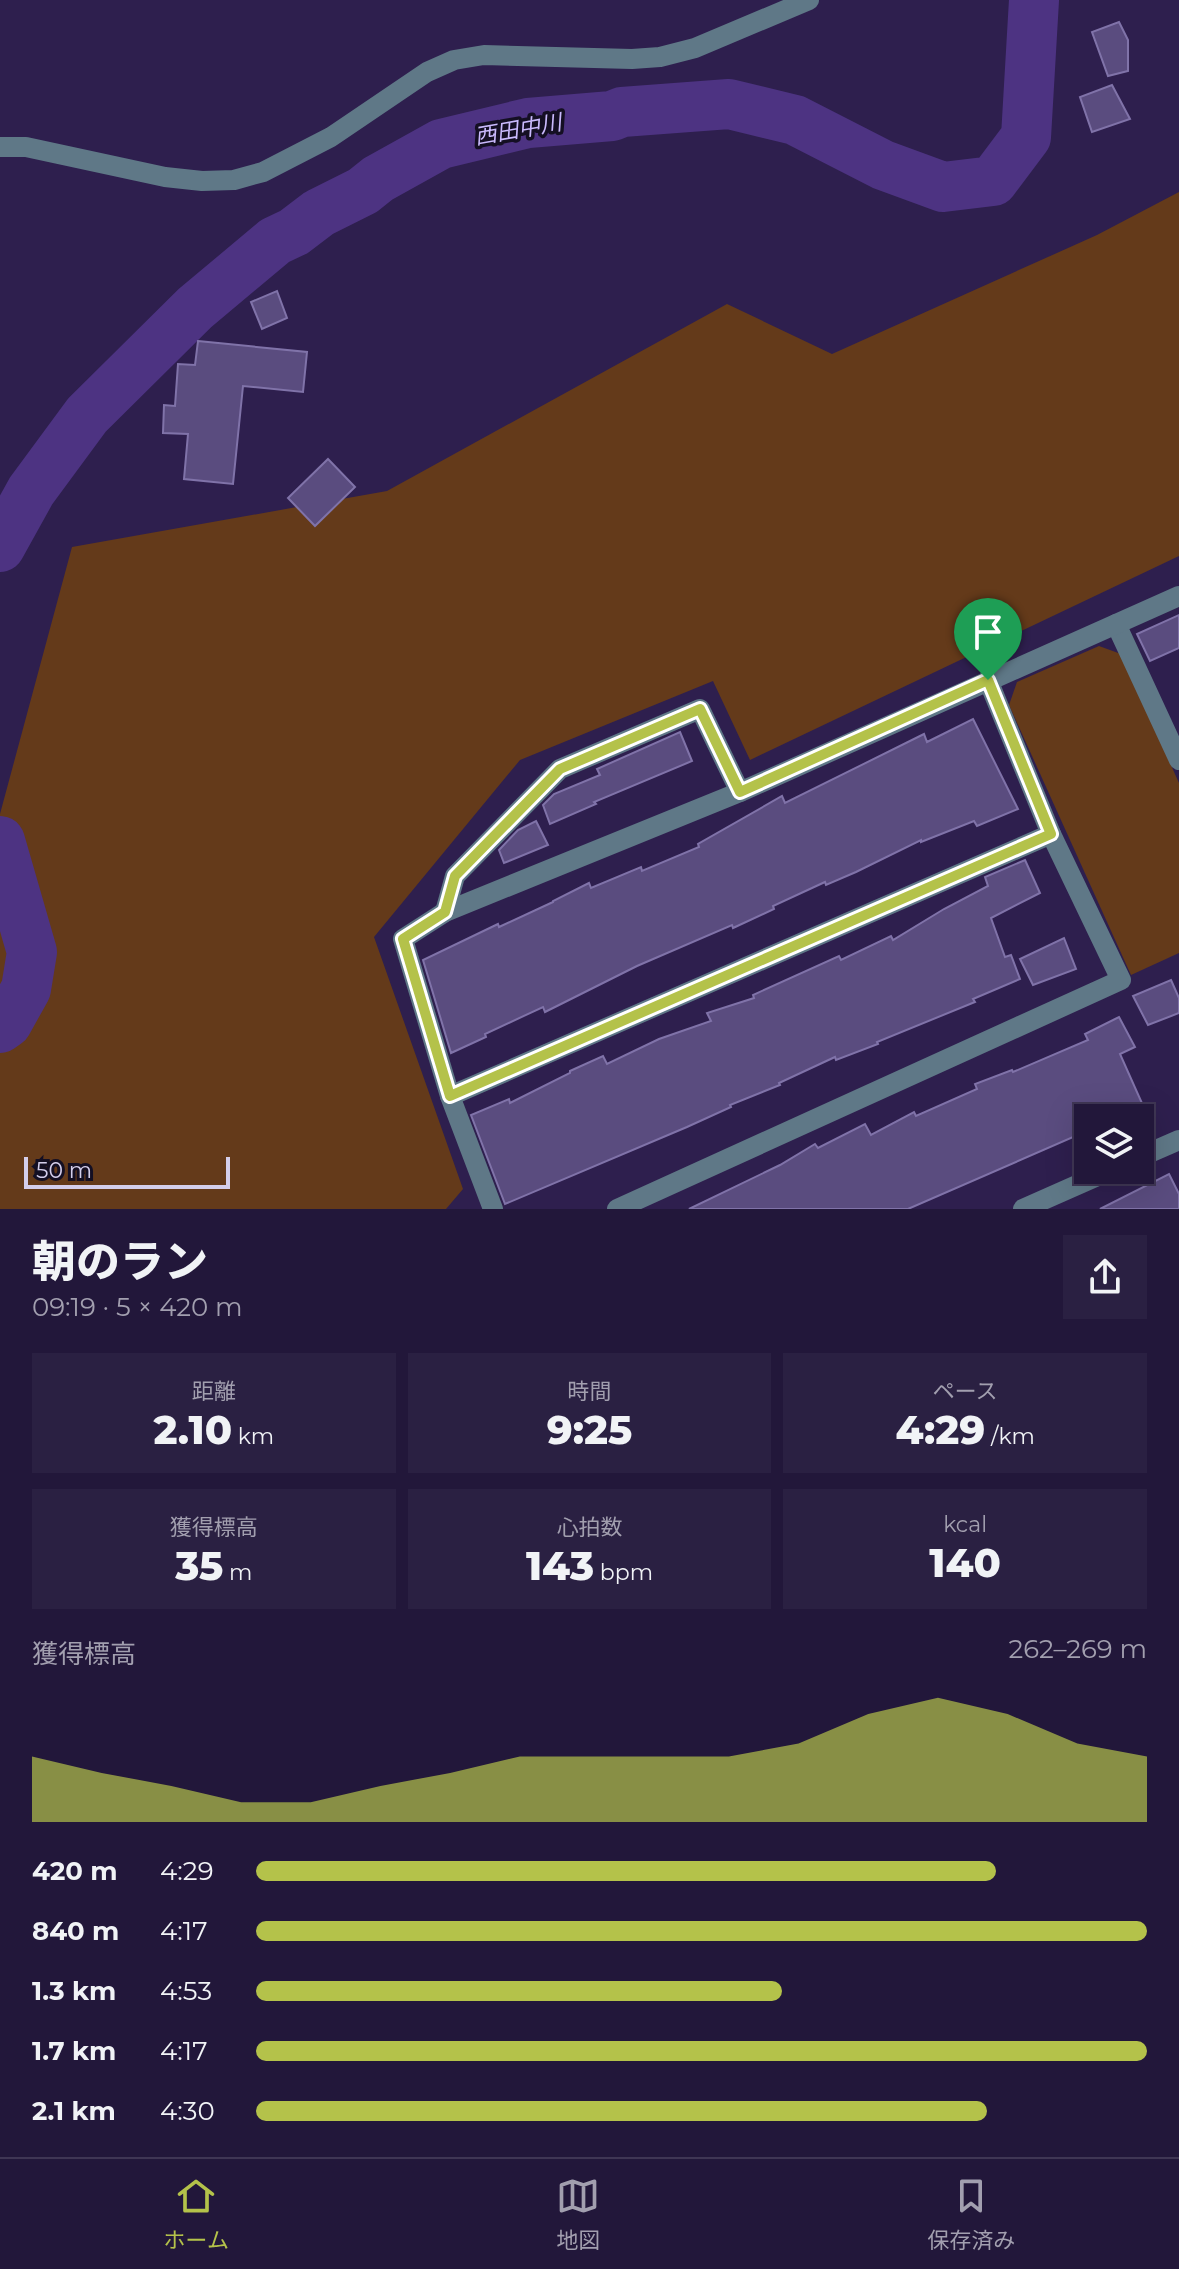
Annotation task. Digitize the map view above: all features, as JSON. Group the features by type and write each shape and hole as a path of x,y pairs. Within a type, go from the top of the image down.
{"street":[{"path":"0,147 38,149 165,177 234,180 263,172 331,137 427,72 454,60 484,55 660,57 695,48 809,0"},
{"path":"493,1209 450,1096 403,939 445,912 740,792 1179,596"},
{"path":"1116,624 1179,760"},
{"path":"617,1209 1121,980 1051,834 988,680"},
{"path":"445,912 455,876 560,769 700,709 740,792"},
{"path":"450,1096 1051,834"},
{"path":"1154,1151 1179,1140"},
{"path":"1023,1209 1079,1184"}],"shaded area":[{"path":"1179,192 1179,556 750,760 713,681 520,760 374,937 463,1189 446,1209 0,1209 0,814 72,547 387,491 727,304 832,354 1097,235"},
{"path":"1099,646 1121,654 1179,783 1179,953 1131,975 1009,705 1017,682"}],"building":[{"path":"1119,22 1128,40 1128,71 1108,76 1092,32"},
{"path":"1112,85 1130,119 1092,132 1080,97"},
{"path":"277,291 287,318 262,329 251,302"},
{"path":"198,341 307,352 303,392 243,386 233,484 184,479 188,434 163,433 164,405 175,406 178,364 195,365"},
{"path":"328,459 355,487 315,526 288,498"},
{"path":"1179,615 1179,648 1150,661 1137,634"},
{"path":"973,719 1018,809 977,826 974,821 921,840 856,872 826,885 825,882 773,906 774,909 733,928 732,925 637,966 545,1012 543,1007 451,1053 423,960 589,883 591,888 699,847 698,844 782,796 785,803 924,734 927,742"},
{"path":"680,732 692,761 550,824 543,805 554,794 600,775 597,769"},
{"path":"536,821 548,845 504,863 499,850 518,830"},
{"path":"1025,860 1040,893 991,918 1005,957 1011,955 1020,979 973,999 975,1002 878,1044 836,1060 835,1057 687,1127 505,1204 471,1115 509,1099 510,1103 603,1056 607,1064 659,1039 711,1021 707,1013 754,998 753,995 839,956 841,960 891,936 893,940 988,886 985,877"},
{"path":"1064,938 1076,969 1033,985 1020,959"},
{"path":"1171,980 1179,998 1179,1013 1148,1025 1133,996"},
{"path":"1119,1017 1135,1047 1120,1054 1142,1104 1074,1104 1074,1137 908,1209 689,1209 780,1165 815,1144 818,1148 865,1124 871,1135 914,1112 916,1116 977,1089 975,1084 1013,1072 1088,1040 1085,1034"},
{"path":"1169,1174 1179,1194 1179,1209 1100,1209 1154,1184"}],"waterway":[{"name":"西田中川","path":"0,547 31,491 87,415 195,308 275,241 441,144 528,123 729,104 795,120 883,165 943,187 993,181 1026,137 1034,0"},
{"name":"西田中川","path":"0,841 32,952 26,989 7,1023 0,1028"}],"route":[{"path":"988,680 1051,834 450,1096 403,939 445,912 455,876 560,769 700,709 740,792 988,680"}]}
